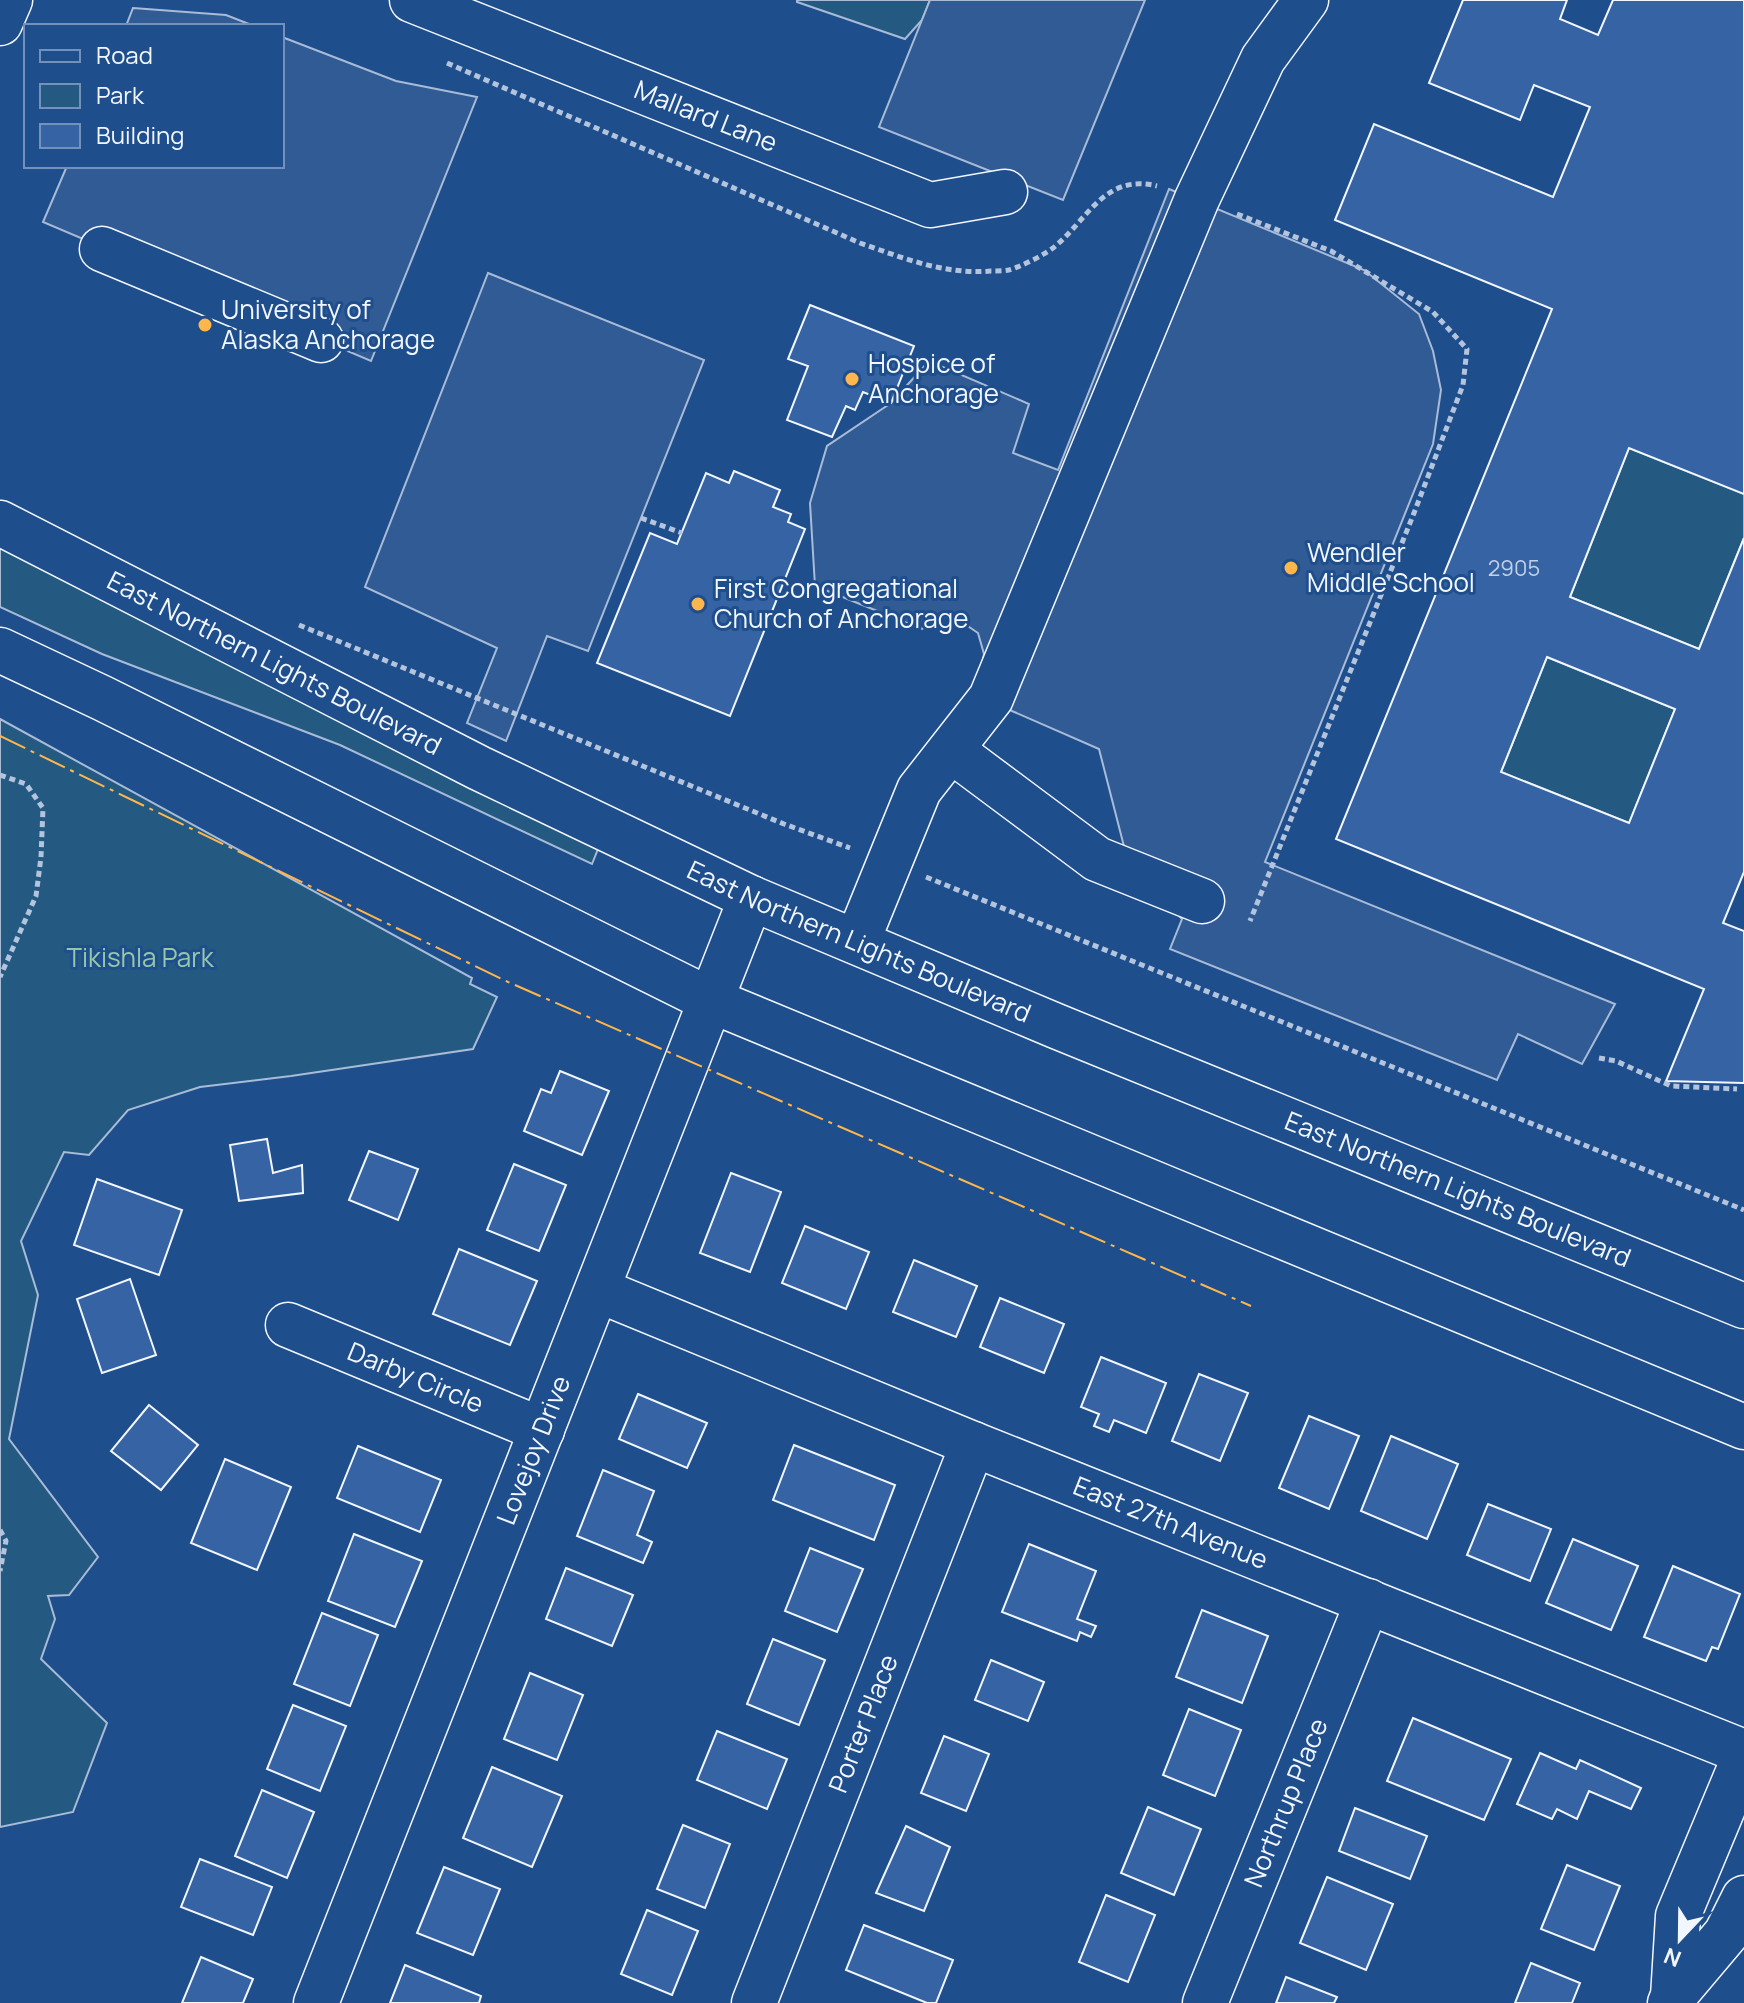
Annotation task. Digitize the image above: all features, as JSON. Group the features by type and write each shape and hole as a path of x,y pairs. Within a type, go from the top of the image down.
{"main road":[{"path":"0,23 10,0"},
{"name":"Mallard Lane","path":"412,0 930,205 1005,192"},
{"path":"857,942 919,790 991,698 1197,199 1263,59 1306,0"},
{"path":"102,249 321,340"},
{"name":"East Northern Lights Boulevard","path":"0,523 479,768 751,898 1056,1026 1744,1306"},
{"path":"0,650 710,1000 1744,1427"},
{"path":"951,750 1097,859 1202,901"},
{"name":"Lovejoy Drive","path":"316,2003 751,898"},
{"name":"East 27th Avenue","path":"598,1290 1744,1755"},
{"name":"Darby Circle","path":"288,1325 542,1430"},
{"name":"Porter Place","path":"754,2003 973,1444"},
{"name":"Northrup Place","path":"1205,2003 1368,1601"},
{"path":"1671,2000 1678,1916 1744,1755"},
{"path":"1671,2000 1738,1923"}],"path":[{"path":"1234,212 1331,251 1433,312 1467,349 1463,385 1250,921"},
{"path":"641,518 682,533"},
{"path":"0,775 26,784 43,808 36,896 0,977"},
{"path":"1599,1058 1616,1061 1671,1086 1737,1089"},
{"path":"0,1530 6,1541 0,1571"}],"green space":[{"path":"797,0 930,0 922,20 905,39"},
{"path":"1629,448 1744,494 1744,538 1699,649 1570,597"},
{"path":"0,537 602,839 592,864 340,745 102,654 0,607"},
{"path":"1547,657 1675,709 1629,823 1501,772"},
{"name":"Tikishla Park","path":"0,719 472,978 470,984 497,997 473,1049 200,1087 128,1110 89,1155 64,1152 21,1241 38,1295 9,1439 98,1557 69,1595 48,1596 55,1619 41,1659 107,1723 73,1812 0,1827"}],"shaded area":[{"path":"930,0 1145,0 1063,200 879,127"},
{"path":"133,8 226,15 249,24 127,24"},
{"path":"284,38 396,81 477,97 371,361 43,222 66,168 284,168"},
{"path":"1169,189 1364,270 1419,314 1433,351 1441,390 1433,444 1265,862 1615,1004 1582,1064 1518,1034 1497,1080 1170,949 1182,919 1128,862 1099,749 974,691 984,654 978,633 950,614 922,629 815,586 810,503 827,446 891,403 929,361 1029,404 1013,453 1058,470"},
{"path":"488,273 704,360 588,651 547,636 506,741 467,723 497,648 365,587"}],"building":[{"name":"Wendler Middle School","path":"1463,0 1567,0 1560,19 1598,35 1613,0 1744,0 1744,494 1629,448 1570,597 1699,649 1744,538 1744,872 1723,923 1744,931 1744,1083 1666,1081 1704,989 1336,839 1552,309 1335,220 1374,124 1553,197 1590,107 1534,85 1520,120 1429,83","holes":["1547,657 1675,709 1629,823 1501,772"]},
{"name":"Hospice of Anchorage","path":"810,305 914,346 891,403 863,392 855,410 846,406 832,437 787,420 808,366 788,359"},
{"name":"First Congregational Church of Anchorage","path":"734,471 780,490 773,507 791,514 788,522 805,529 730,716 597,663 650,533 677,544 706,473 729,483"},
{"path":"560,1071 609,1091 582,1155 524,1131 541,1089 551,1093"},
{"path":"267,1139 273,1173 302,1165 303,1193 239,1201 230,1145"},
{"path":"369,1151 418,1169 398,1220 349,1200"},
{"path":"514,1164 566,1185 539,1251 487,1230"},
{"path":"731,1173 781,1192 750,1272 700,1253"},
{"path":"97,1179 182,1210 159,1275 74,1245"},
{"path":"805,1226 869,1252 846,1309 782,1283"},
{"path":"459,1249 537,1281 510,1345 433,1314"},
{"path":"914,1260 977,1286 956,1337 893,1312"},
{"path":"130,1279 156,1355 102,1373 77,1299"},
{"path":"1000,1298 1064,1324 1044,1373 980,1347"},
{"path":"1101,1357 1166,1383 1146,1433 1114,1420 1109,1432 1094,1426 1099,1414 1081,1407"},
{"path":"1199,1374 1248,1393 1220,1461 1172,1441"},
{"path":"638,1394 707,1423 687,1468 619,1439"},
{"path":"149,1405 198,1445 161,1490 111,1451"},
{"path":"1309,1416 1359,1436 1329,1509 1279,1488"},
{"path":"1391,1436 1458,1464 1427,1539 1361,1511"},
{"path":"794,1445 895,1485 874,1540 773,1500"},
{"path":"358,1446 441,1480 420,1532 337,1498"},
{"path":"225,1459 291,1487 257,1570 191,1543"},
{"path":"603,1470 654,1491 637,1535 652,1542 643,1563 577,1536"},
{"path":"1488,1504 1551,1529 1530,1581 1467,1555"},
{"path":"354,1534 422,1561 395,1627 328,1601"},
{"path":"1573,1539 1638,1566 1611,1630 1546,1603"},
{"path":"1029,1544 1096,1571 1077,1619 1096,1626 1091,1637 1080,1632 1077,1641 1002,1612"},
{"path":"810,1548 863,1569 837,1632 785,1611"},
{"path":"1673,1566 1740,1594 1718,1649 1712,1647 1706,1661 1644,1637"},
{"path":"566,1568 633,1595 612,1646 546,1619"},
{"path":"1202,1610 1268,1636 1242,1703 1176,1677"},
{"path":"322,1613 378,1635 350,1706 294,1684"},
{"path":"773,1639 825,1660 799,1725 747,1704"},
{"path":"991,1660 1044,1682 1028,1721 975,1700"},
{"path":"530,1673 583,1695 557,1760 504,1739"},
{"path":"293,1705 346,1726 320,1791 267,1769"},
{"path":"1189,1709 1241,1730 1215,1796 1163,1775"},
{"path":"1413,1718 1511,1759 1484,1820 1387,1781"},
{"path":"717,1731 787,1759 767,1809 697,1780"},
{"path":"944,1736 989,1754 966,1811 921,1793"},
{"path":"1540,1753 1576,1769 1580,1760 1641,1788 1631,1809 1589,1791 1577,1819 1557,1809 1552,1819 1517,1804"},
{"path":"492,1767 562,1796 532,1867 463,1838"},
{"path":"262,1790 314,1812 287,1878 235,1856"},
{"path":"1148,1807 1201,1829 1174,1895 1121,1873"},
{"path":"1355,1808 1427,1836 1410,1879 1339,1851"},
{"path":"683,1825 730,1844 705,1908 657,1889"},
{"path":"906,1826 950,1847 924,1911 876,1893"},
{"path":"200,1859 272,1887 253,1935 181,1907"},
{"path":"1567,1865 1620,1886 1594,1950 1541,1929"},
{"path":"444,1867 500,1889 473,1955 417,1933"},
{"path":"1327,1877 1393,1904 1366,1970 1300,1943"},
{"path":"1106,1895 1155,1915 1128,1982 1079,1962"},
{"path":"647,1910 698,1931 672,1995 621,1974"},
{"path":"864,1925 953,1960 936,2003 927,2003 846,1970"},
{"path":"201,1957 253,1979 243,2003 182,2003"},
{"path":"1531,1963 1580,1983 1572,2003 1515,2003"},
{"path":"405,1965 481,1996 479,2003 390,2003"},
{"path":"1286,1977 1337,1997 1334,2003 1276,2003"}],"power":[{"path":"0,736 508,982 1251,1306"}],"place":[{"name":"University of Alaska Anchorage","path":"205,325"},
{"name":"Hospice of Anchorage","path":"852,379"},
{"name":"Wendler Middle School","path":"1291,568"},
{"name":"First Congregational Church of Anchorage","path":"698,604"}]}
